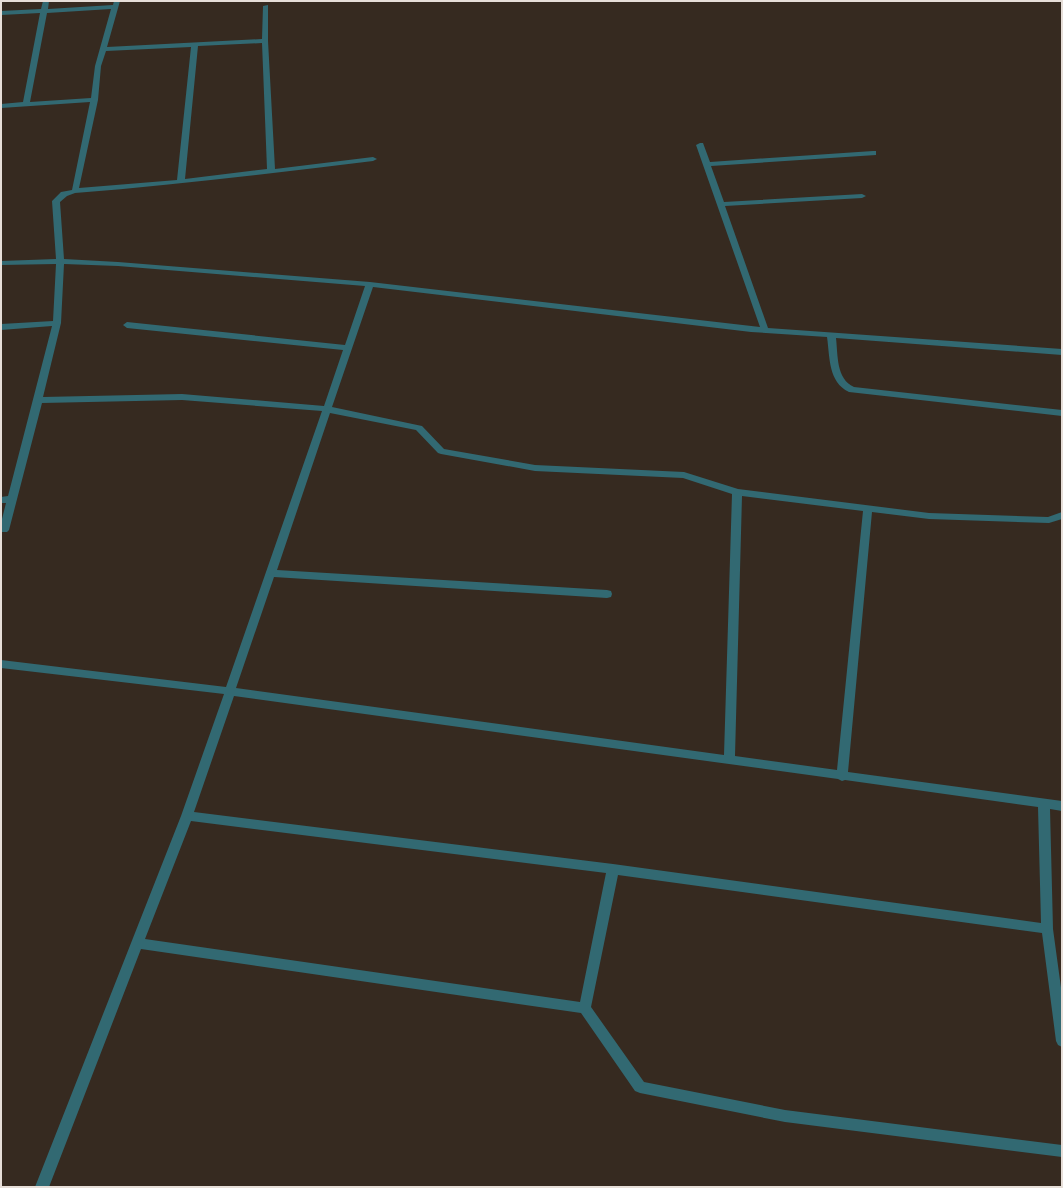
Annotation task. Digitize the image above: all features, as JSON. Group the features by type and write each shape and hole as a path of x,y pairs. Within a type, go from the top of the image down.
{"street":[{"path":"26,104 46,1"},
{"path":"1,13 43,11 116,4 98,66 94,100 75,191"},
{"path":"266,6 265,40 271,172"},
{"path":"102,49 265,40"},
{"path":"181,182 195,44"},
{"path":"1,106 94,100"},
{"path":"700,145 765,330"},
{"path":"707,164 873,153"},
{"path":"4,530 57,323 60,261 56,201 64,194 75,191 181,182 373,159"},
{"path":"721,204 862,196"},
{"path":"1,263 60,261 118,264 370,284 765,330 1062,352"},
{"path":"42,1187 187,816 370,284"},
{"path":"1,327 57,323"},
{"path":"127,325 348,348"},
{"path":"831,335 840,383 852,390 1062,413"},
{"path":"38,400 182,398 327,409 419,428 441,450 535,468 684,475 737,492 929,516 1049,520 1062,515"},
{"path":"729,761 737,492"},
{"path":"1,500 12,499"},
{"path":"842,776 868,508"},
{"path":"270,573 607,594"},
{"path":"1,664 230,691 1062,806"},
{"path":"1044,804 1047,929 1062,1041"},
{"path":"187,816 613,869 1047,929"},
{"path":"613,869 585,1008 640,1087 785,1116 1062,1151"},
{"path":"137,943 585,1008"}]}
